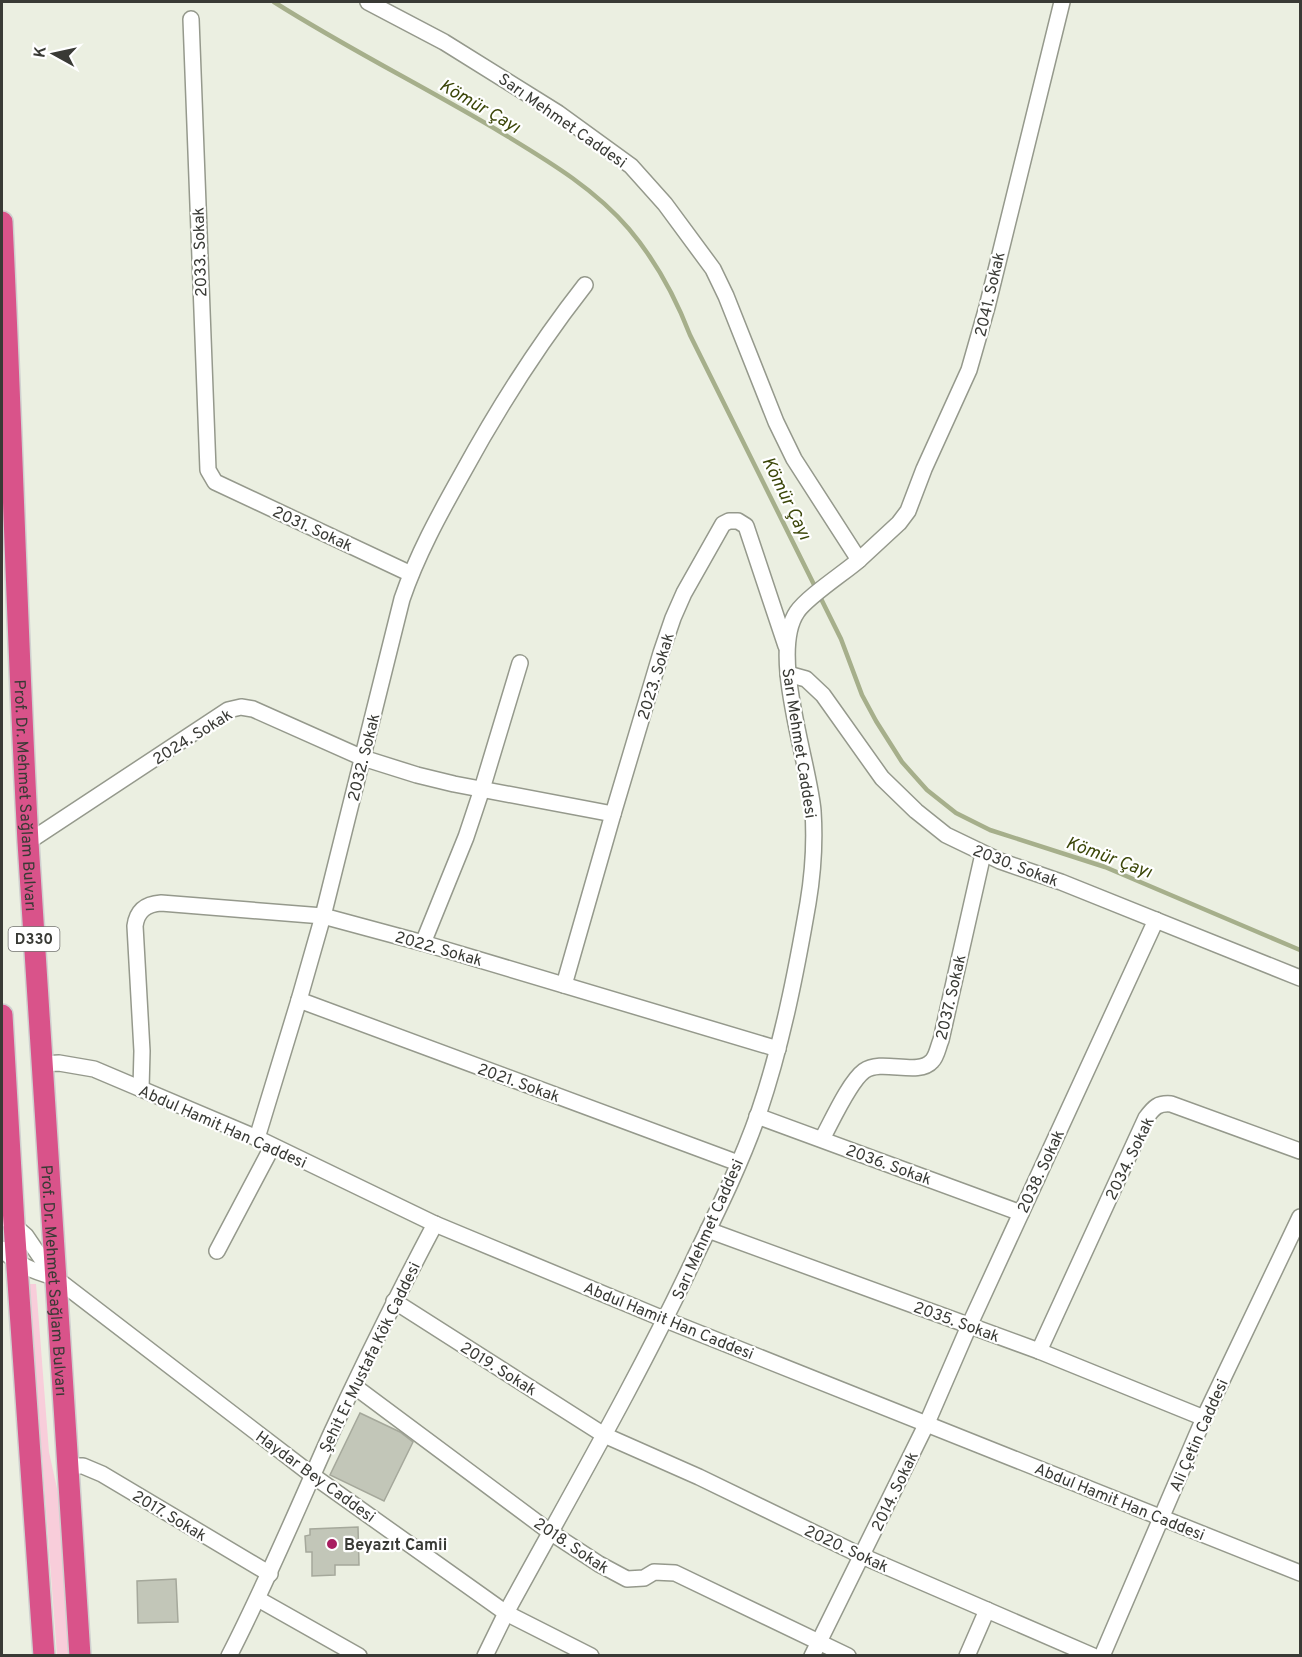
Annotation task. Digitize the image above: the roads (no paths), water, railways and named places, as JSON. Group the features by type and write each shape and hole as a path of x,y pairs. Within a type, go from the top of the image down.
{"highway":[{"name":"Prof. Dr. Mehmet Sağlam Bulvarı","path":"2,222 28,842 66,1466 80,1656"},
{"path":"2,1016 9,1256 44,1656"}],"street":[{"name":"Sarı Mehmet Caddesi","path":"368,2 453,48 558,113 631,166 665,204 713,269 776,422 794,459 859,560 806,602 797,611 792,621 787,649 788,674 810,786 814,838 808,901 778,1050 757,1116 666,1320 506,1613 485,1656"},
{"name":"2041. Sokak","path":"859,560 899,523 908,511 928,459 969,370 987,307 1062,2"},
{"name":"2033. Sokak","path":"191,20 207,462 208,471 214,482"},
{"name":"2032. Sokak","path":"322,916 402,599 411,574 424,544 489,424 523,369 585,285"},
{"name":"2031. Sokak","path":"214,482 411,574"},
{"name":"2023. Sokak","path":"564,986 613,814 673,618 712,542 723,524 729,521 738,521 746,526 787,649"},
{"path":"423,943 466,837 520,663"},
{"name":"2030. Sokak","path":"788,674 806,679 823,694 882,778 916,812 946,835 983,854 1300,978"},
{"name":"2024. Sokak","path":"28,842 228,710 241,706 272,716 363,758 426,777 613,814"},
{"name":"2037. Sokak","path":"822,1140 862,1072 872,1067 883,1066 919,1067 932,1061 941,1040 983,854"},
{"path":"141,1089 142,1051 135,926 137,916 143,908 161,903 322,916 299,1000 256,1138"},
{"name":"2022. Sokak","path":"322,916 423,943 778,1050"},
{"name":"2038. Sokak","path":"927,1423 969,1326 1156,920"},
{"name":"2021. Sokak","path":"299,1000 738,1163"},
{"name":"Abdul Hamit Han Caddesi","path":"41,1064 59,1063 84,1066 141,1089 256,1138 435,1224 666,1320 1300,1573"},
{"name":"2034. Sokak","path":"1039,1351 1146,1118 1153,1108 1161,1104 1171,1104 1300,1150"},
{"name":"2036. Sokak","path":"757,1116 1021,1214"},
{"path":"217,1251 272,1147"},
{"name":"Ali Çetin Caddesi","path":"1102,1656 1204,1418 1300,1217"},
{"path":"8,1219 26,1236 54,1277"},
{"name":"Şehit Er Mustafa Kök Caddesi","path":"229,1656 270,1574 312,1475 394,1301 435,1224"},
{"name":"2035. Sokak","path":"708,1230 1039,1351 1204,1418"},
{"path":"9,1256 30,1270 54,1277"},
{"name":"Haydar Bey Caddesi","path":"54,1277 312,1475 506,1613 591,1656"},
{"name":"2019. Sokak","path":"394,1301 604,1435"},
{"name":"2018. Sokak","path":"354,1386 550,1532 618,1575 637,1579 654,1572 675,1573 815,1648 848,1656"},
{"name":"2014. Sokak","path":"815,1648 927,1423"},
{"name":"2020. Sokak","path":"604,1435 699,1477 862,1556 1093,1656"},
{"name":"2017. Sokak","path":"66,1466 83,1466 93,1470 270,1574"},
{"path":"258,1599 359,1656"},
{"path":"967,1656 987,1610"}],"waterway":[{"name":"Kömür Çayı","path":"274,2 536,154 586,188 629,229 656,266 678,306 690,335 841,639 862,695 902,762 927,790 956,813 990,830 1105,867 1300,950"}],"place":[{"name":"Beyazıt Camii","path":"332,1544"}]}
